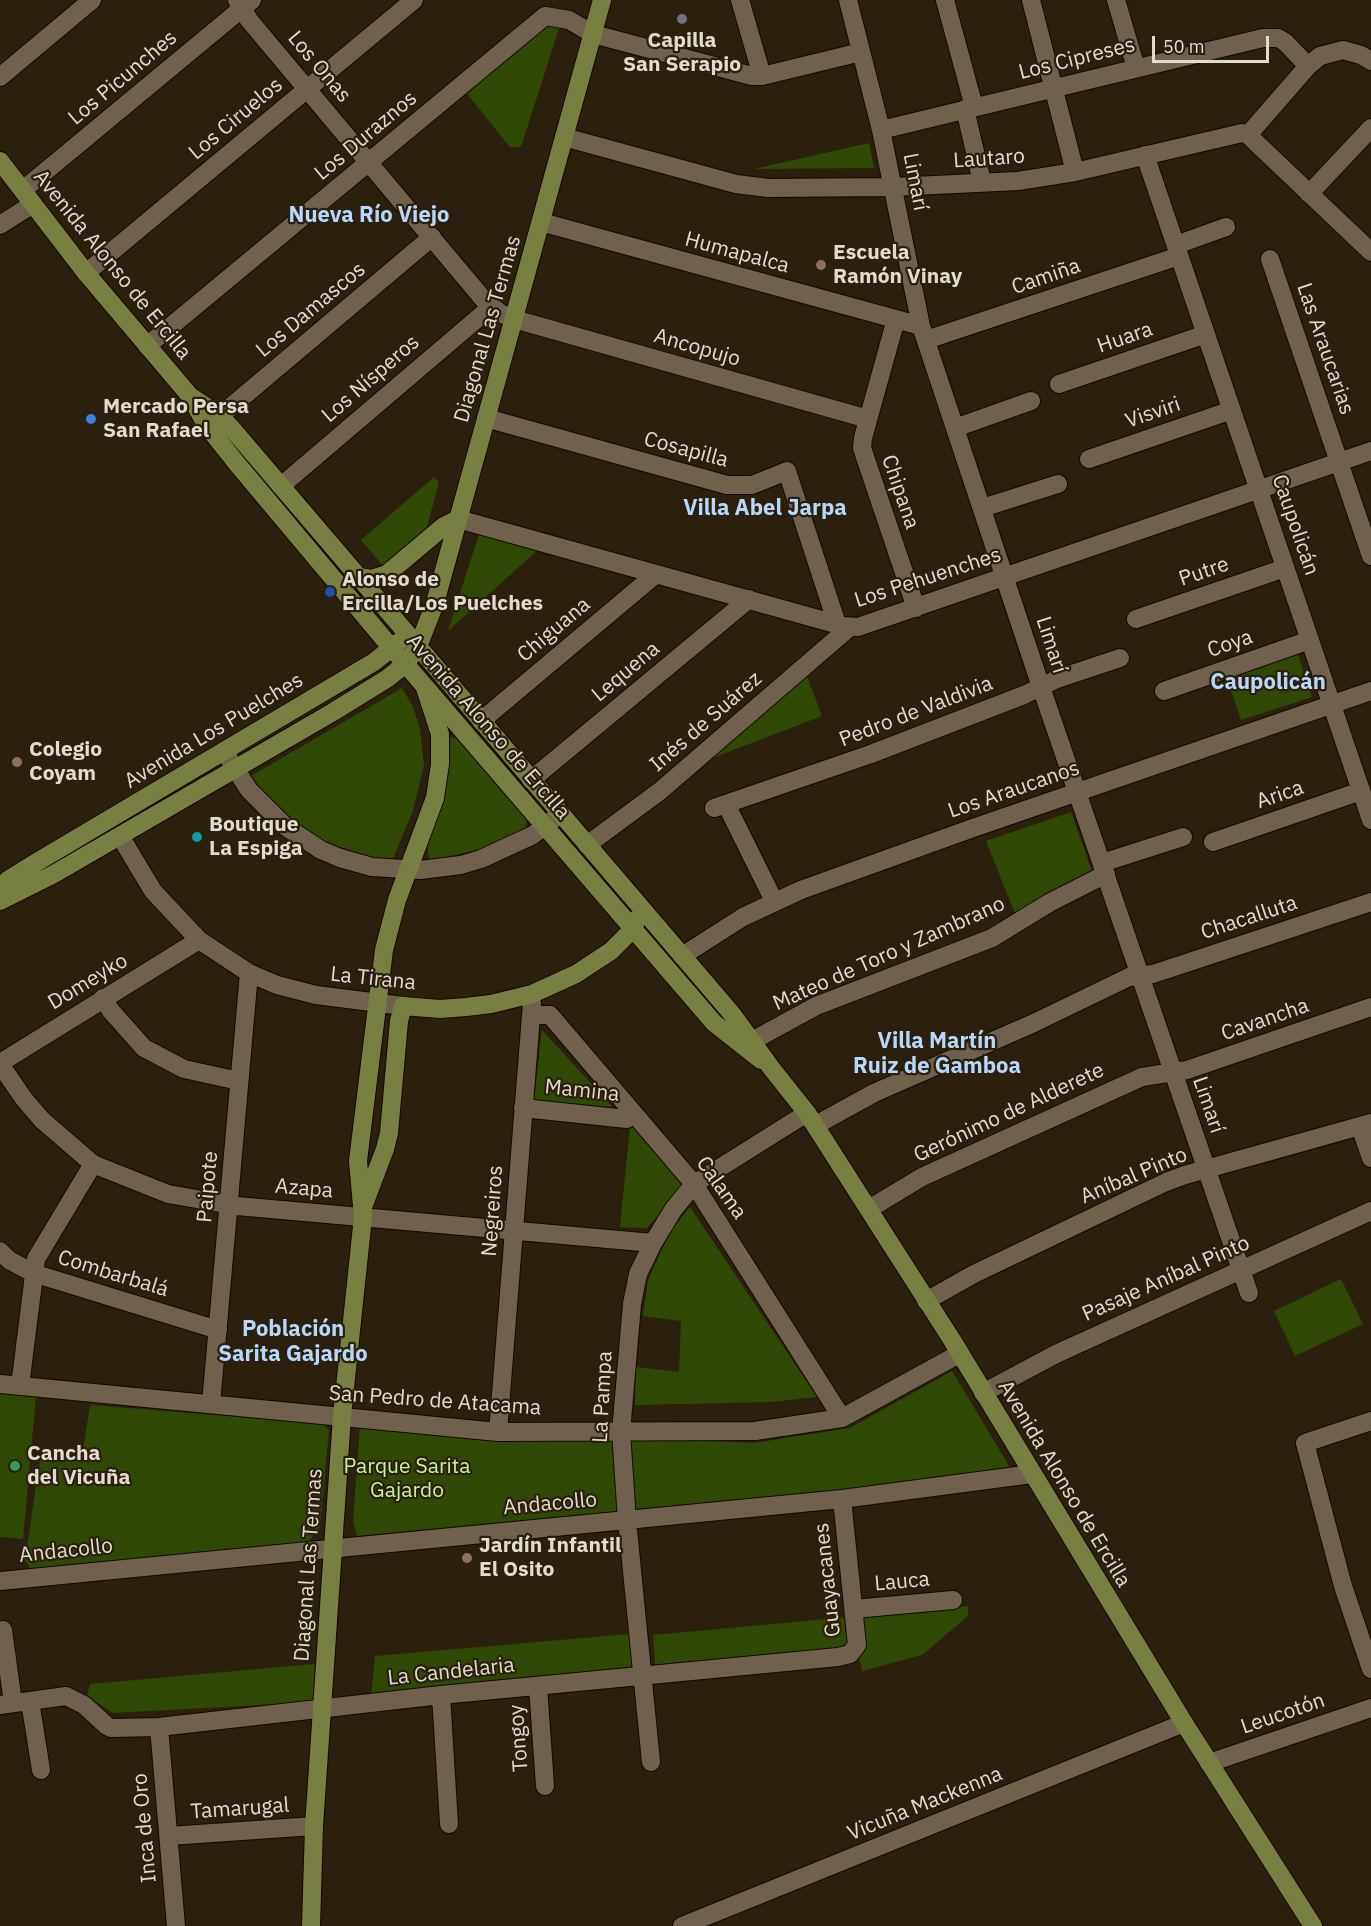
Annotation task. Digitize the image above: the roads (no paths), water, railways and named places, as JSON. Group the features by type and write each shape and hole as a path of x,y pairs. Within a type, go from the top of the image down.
{"main road":[{"name":"Diagonal Las Termas","path":"405,664 413,640 437,597 602,0"},
{"name":"Avenida Alonso de Ercilla","path":"0,160 86,273 190,396 207,426 238,465 425,688 714,1023 772,1069"},
{"name":"Avenida Alonso de Ercilla","path":"190,396 220,416 281,486 732,1014 812,1119 983,1393 1307,1925"},
{"path":"359,577 371,579 387,574 444,526 458,519"},
{"name":"Avenida Los Puelches","path":"0,888 8,880 37,862 374,662 392,649 413,640"},
{"name":"Avenida Los Puelches","path":"0,901 46,878 235,769 388,678 405,664"},
{"name":"Diagonal Las Termas","path":"363,1212 358,1183 358,1161 377,1003 390,925 435,798 440,764 440,734 425,688"},
{"path":"633,899 637,913 633,929"},
{"name":"La Tirana","path":"403,1006 440,1009 466,1007 532,994 576,974 611,951 633,929"},
{"name":"Diagonal Las Termas","path":"311,1926 314,1826 342,1416 363,1212 387,1141 399,1021 403,1006"}],"street":[{"path":"0,77 92,0"},
{"name":"Los Ciruelos","path":"86,273 414,0"},
{"path":"740,0 762,76 861,52"},
{"name":"Limarí","path":"848,0 881,130 894,187 906,258 924,333 1041,687 1249,1293"},
{"path":"945,0 970,108 982,182"},
{"path":"1031,0 1075,172"},
{"path":"1116,0 1136,68"},
{"name":"Los Onas","path":"244,3 308,89 491,307 514,319"},
{"name":"Los Picunches","path":"0,225 28,197 244,3"},
{"name":"Los Duraznos","path":"147,346 545,16 569,20 593,34 745,75 762,76"},
{"name":"Los Cipreses","path":"881,130 1271,37 1285,42 1308,66"},
{"path":"1368,244 1309,194 1248,135 1308,66 1320,56 1335,51 1352,52 1371,61"},
{"path":"1309,194 1371,128"},
{"name":"Lautaro","path":"564,137 754,187 894,187 1026,180 1075,172 1234,134 1248,135"},
{"name":"Caupolicán","path":"1145,155 1371,820"},
{"name":"Humapalca","path":"541,222 896,319 924,333"},
{"path":"1177,250 1226,227"},
{"name":"Los Damascos","path":"220,416 432,237"},
{"name":"Camiña","path":"924,333 1177,250"},
{"name":"Las Araucarias","path":"1270,259 1371,556"},
{"name":"Los Nísperos","path":"281,486 491,307"},
{"name":"Ancopujo","path":"514,319 868,419"},
{"name":"Chipana","path":"896,319 863,438 864,455 916,608"},
{"name":"Huara","path":"1059,384 1206,334"},
{"path":"955,428 1031,401"},
{"name":"Visviri","path":"1089,459 1232,410"},
{"name":"Cosapilla","path":"486,418 727,485 752,485 787,471 843,626"},
{"name":"Los Pehuenches","path":"458,519 843,626 866,625 1371,452"},
{"path":"982,508 1058,484"},
{"name":"Putre","path":"1137,619 1285,568"},
{"name":"Chiguana","path":"481,721 656,574"},
{"name":"Lequena","path":"531,780 749,599"},
{"name":"Inés de Suárez","path":"587,845 660,791 843,626"},
{"name":"Coya","path":"1164,691 1310,640"},
{"name":"Pedro de Valdivia","path":"774,902 720,806 871,754 1057,679 1120,658"},
{"name":"Los Araucanos","path":"682,956 743,917 829,879 1371,691"},
{"path":"224,751 249,790 270,813 294,833 321,850 359,864 409,870 441,868 481,859 516,844 545,827 560,814"},
{"name":"Arica","path":"1213,842 1361,791"},
{"name":"La Tirana","path":"120,836 153,891 199,940 249,973 277,985 316,996 403,1006"},
{"name":"Mateo de Toro y Zambrano","path":"753,1041 816,1006 992,938 1104,869 1183,837"},
{"name":"Chacalluta","path":"812,1119 1034,1023 1129,977 1153,974 1371,902"},
{"name":"Domeyko","path":"0,1063 199,940"},
{"name":"Paipote","path":"211,1404 249,973"},
{"name":"Negreiros","path":"498,1432 532,994"},
{"path":"103,998 111,1011 144,1048 184,1070 239,1081"},
{"name":"Cavancha","path":"1173,1072 1187,1070 1371,1007"},
{"name":"Calama","path":"531,1016 550,1016 694,1184 842,1419"},
{"name":"Azapa","path":"0,1063 24,1099 42,1120 93,1164 168,1194 229,1204 363,1212 514,1231 653,1243"},
{"name":"Gerónimo de Alderete","path":"869,1209 922,1177 953,1162 1143,1077 1173,1072"},
{"name":"Mamina","path":"523,1108 627,1119 634,1114"},
{"name":"La Pampa","path":"651,1762 627,1520 621,1432 632,1304 638,1274 673,1210 694,1184 812,1119"},
{"path":"1365,1124 1371,1158"},
{"name":"Aníbal Pinto","path":"926,1301 974,1274 1185,1175 1365,1124"},
{"path":"20,1386 36,1259 93,1164"},
{"name":"Pasaje Aníbal Pinto","path":"983,1393 1050,1356 1371,1210"},
{"name":"Combarbalá","path":"3,1256 33,1273 218,1330"},
{"name":"San Pedro de Atacama","path":"0,1384 498,1432 755,1431 842,1419 959,1354"},
{"path":"1371,1421 1305,1443 1343,1586 1371,1669"},
{"name":"Andacollo","path":"0,1581 842,1499 1032,1474"},
{"name":"Guayacanes","path":"842,1499 857,1645 850,1654"},
{"name":"Lauca","path":"854,1609 953,1600"},
{"path":"3,1630 15,1703 41,1770"},
{"name":"La Candelaria","path":"15,1703 66,1696 84,1705 107,1726 116,1729 159,1727 441,1695 850,1654"},
{"name":"Tongoy","path":"538,1686 545,1786"},
{"path":"441,1695 449,1824"},
{"name":"Leucotón","path":"1209,1763 1371,1708"},
{"name":"Vicuña Mackenna","path":"682,1926 1184,1724"},
{"name":"Inca de Oro","path":"159,1727 176,1926"},
{"name":"Tamarugal","path":"169,1836 314,1826"}],"place":[{"name":"Capilla San Serapio","path":"682,19"},
{"name":"Escuela Ramón Vinay","path":"821,265"},
{"name":"Mercado Persa San Rafael","path":"91,419"},
{"name":"Alonso de Ercilla/Los Puelches","path":"330,592"},
{"name":"Colegio Coyam","path":"17,762"},
{"name":"Boutique La Espiga","path":"197,837"},
{"name":"Cancha del Vicuña","path":"15,1466"},
{"name":"Jardín Infantil El Osito","path":"467,1558"}],"district":[{"name":"Nueva Río Viejo","path":"369,216"},
{"name":"Villa Abel Jarpa","path":"765,509"},
{"name":"Caupolicán","path":"1268,683"},
{"name":"Villa Martín Ruiz de Gamboa","path":"937,1054"},
{"name":"Población Sarita Gajardo","path":"293,1342"}],"park label":[{"name":"Parque Sarita Gajardo","path":"407,1479"}]}
